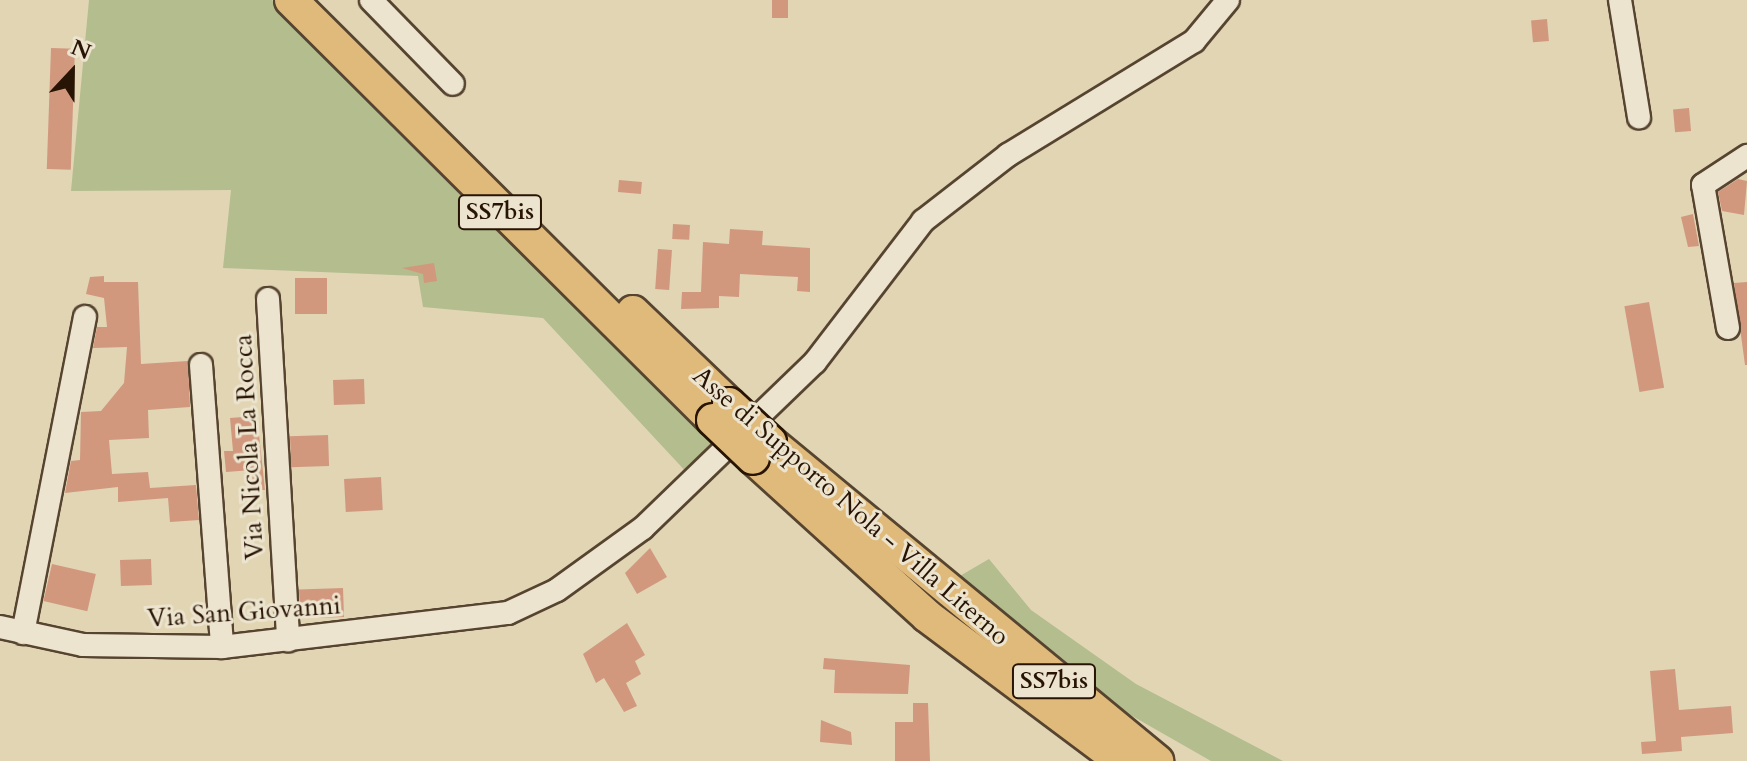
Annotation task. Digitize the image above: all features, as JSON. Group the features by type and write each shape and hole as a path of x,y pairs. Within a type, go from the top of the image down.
{"highway":[{"name":"Asse di Supporto Nola - Villa Literno","path":"291,0 761,450 940,607 1013,683 1121,761"},
{"name":"Asse di Supporto Nola - Villa Literno","path":"319,0 721,412"},
{"name":"Asse di Supporto Nola - Villa Literno","path":"940,607 1094,713 1157,761"},
{"path":"1013,683 1091,761"},
{"path":"1094,713 1174,761"}],"street":[{"path":"371,0 453,84"},
{"name":"Via San Giovanni","path":"0,627 97,646 222,647 493,615 557,590 600,562 815,362 923,221 1008,155 1194,41 1228,0"},
{"path":"1620,0 1639,117"},
{"path":"1728,328 1703,185 1747,156"},
{"name":"Via Nicola La Rocca","path":"268,299 288,640"},
{"path":"23,633 85,317"},
{"path":"201,365 222,647"}],"green space":[{"path":"89,0 272,0 718,449 690,476 543,318 423,307 418,276 223,268 231,190 71,191"},
{"path":"989,559 1031,610 1136,684 1283,761 1211,761 1113,705 953,580"}],"building":[{"path":"772,0 788,0 788,18 772,18"},
{"path":"1547,19 1549,41 1533,42 1531,20"},
{"path":"51,48 75,49 71,170 47,169"},
{"path":"1689,108 1691,131 1675,132 1673,109"},
{"path":"1738,179 1747,181 1744,215 1722,211 1718,192"},
{"path":"619,180 642,182 641,194 618,192"},
{"path":"1693,214 1699,246 1688,247 1681,217"},
{"path":"673,224 690,225 689,240 672,239"},
{"path":"730,229 763,231 762,245 810,248 810,292 797,291 798,277 740,274 739,297 719,296 719,308 681,309 682,292 701,292 703,242 729,244"},
{"path":"658,249 672,250 669,290 655,289"},
{"path":"434,263 437,281 424,283 423,274 402,268"},
{"path":"104,276 104,282 138,282 141,364 188,361 190,407 148,410 149,438 109,440 112,474 148,472 150,488 196,485 199,520 170,522 168,498 118,502 118,487 65,493 71,461 80,460 81,412 101,411 124,383 127,347 93,348 97,327 107,327 104,298 86,294 90,277"},
{"path":"295,278 327,278 327,314 295,314"},
{"path":"1747,282 1747,365 1745,365 1734,283"},
{"path":"1649,302 1664,388 1639,392 1624,306"},
{"path":"364,379 365,404 334,405 333,380"},
{"path":"257,416 265,490 253,490 252,470 226,472 224,451 233,451 230,418"},
{"path":"328,435 329,466 291,467 290,436"},
{"path":"381,477 383,510 346,512 344,479"},
{"path":"650,548 667,577 637,594 625,573"},
{"path":"151,559 152,585 121,586 120,560"},
{"path":"52,564 96,574 87,611 43,601"},
{"path":"343,588 344,617 300,619 299,590"},
{"path":"627,623 645,655 635,661 641,674 626,683 637,706 624,712 604,678 596,683 583,654"},
{"path":"824,658 910,665 908,694 834,693 835,670 823,669"},
{"path":"1675,669 1679,710 1731,706 1733,733 1681,737 1682,751 1642,754 1641,742 1656,741 1650,671"},
{"path":"913,703 928,703 930,761 895,761 895,722 913,722"},
{"path":"821,720 851,732 852,745 820,742"}]}
